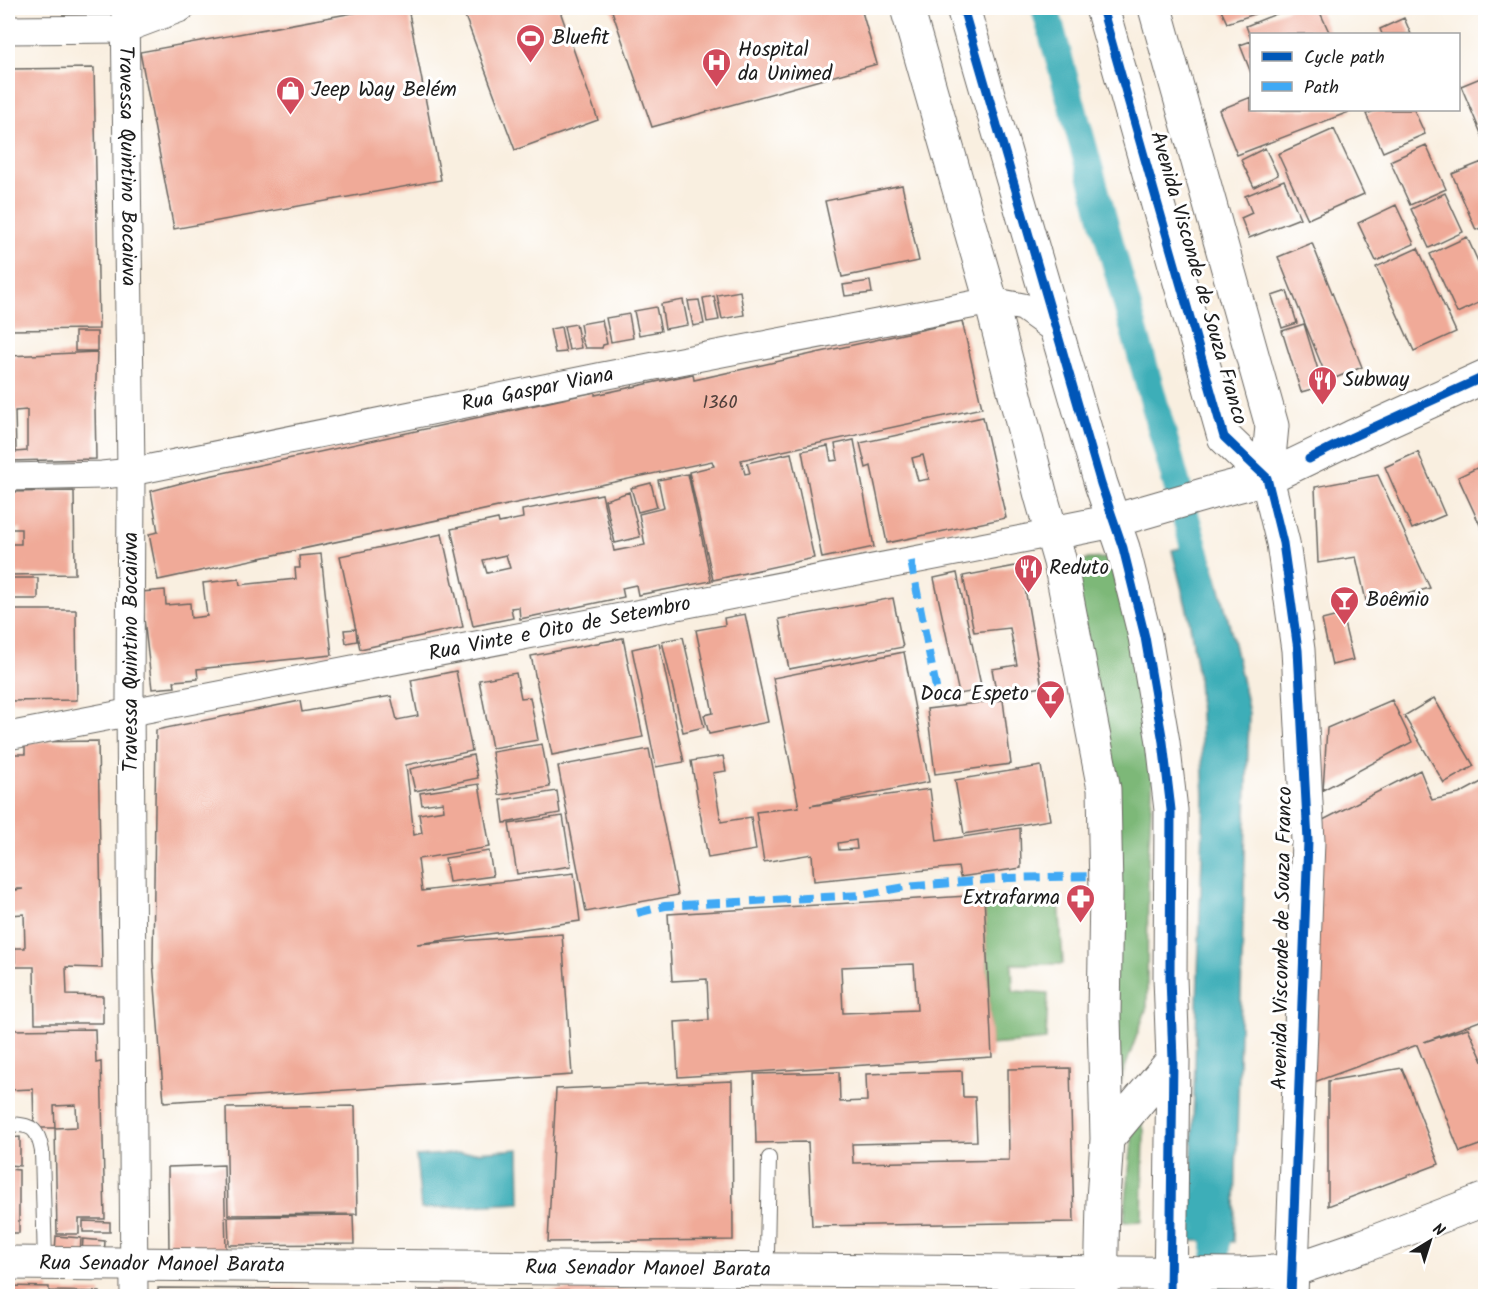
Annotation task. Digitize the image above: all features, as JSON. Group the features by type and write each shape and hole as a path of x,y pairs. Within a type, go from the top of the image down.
{"main road":[{"path":"907,8 991,301 1041,496 1053,533 1104,789 1106,891 1104,1016 1107,1139 1101,1285"},
{"path":"963,8 1059,333 1127,517 1123,548 1145,636 1170,798 1170,977 1175,1281"},
{"name":"Avenida Visconde de Souza Franco","path":"1102,8 1224,437 1267,478"},
{"name":"Avenida Visconde de Souza Franco","path":"1155,8 1272,426 1267,478 1283,543 1298,650 1308,841 1291,1284"},
{"name":"Rua Vinte e Oito de Setembro","path":"1053,533 1127,517 1267,478 1352,436 1485,376"},
{"path":"1107,1139 1173,1060"},
{"name":"Rua Senador Manoel Barata","path":"8,1263 767,1261 1101,1285 1175,1281 1240,1274 1291,1284 1363,1246 1485,1199"}],"street":[{"path":"8,30 125,18 181,8"},
{"name":"Travessa Quintino Bocaiuva","path":"125,18 131,472 130,713 134,1296"},
{"name":"Rua Gaspar Viana","path":"8,477 102,476 131,472 603,376 991,301 1023,307 1059,333"},
{"name":"Rua Vinte e Oito de Setembro","path":"8,736 1053,533"}],"lane":[{"path":"8,1124 28,1125 39,1135 42,1151 45,1263"},
{"path":"767,1261 769,1158"}],"green space":[{"path":"1108,558 1138,651 1153,775 1148,861 1147,1007 1118,1087 1074,566 1088,559"},
{"path":"984,895 1059,899 1063,964 1012,964 1013,991 1048,993 1046,1040 991,1045"},
{"path":"1140,1118 1144,1130 1142,1221 1124,1222 1134,1121"}],"water":[{"path":"1206,542 1230,627 1249,714 1234,1242 1189,1241 1204,796 1198,677 1189,618 1172,550"},
{"path":"519,1149 520,1203 421,1209 416,1156"}],"building":[{"name":"Jeep Way Belém","path":"380,8 408,8 441,180 174,229 140,52"},
{"name":"Bluefit","path":"462,8 559,8 598,120 515,150"},
{"name":"Hospital da Unimed","path":"611,8 861,8 877,64 652,127"},
{"path":"1220,8 1258,8 1255,14 1227,23"},
{"path":"1291,8 1318,8 1330,33 1250,33 1250,36 1246,26"},
{"path":"1404,18 1411,33 1382,33 1380,29"},
{"path":"1250,41 1250,70 1240,45"},
{"path":"94,68 99,329 8,330 8,69"},
{"path":"1485,76 1485,143 1461,86"},
{"path":"1250,97 1250,111 1351,111 1237,155 1219,110"},
{"path":"1374,111 1414,111 1425,134 1383,152 1366,114"},
{"path":"1334,129 1364,194 1308,219 1278,154"},
{"path":"1426,145 1446,189 1410,205 1390,161"},
{"path":"1265,148 1278,175 1254,187 1241,160"},
{"path":"1482,162 1485,169 1485,226 1476,230 1452,174"},
{"path":"1284,180 1300,218 1249,238 1241,218 1252,213 1245,196"},
{"path":"902,185 919,261 842,277 825,201"},
{"path":"1445,193 1463,232 1429,248 1411,209"},
{"path":"1396,205 1414,244 1376,261 1358,223"},
{"path":"1467,237 1485,277 1485,300 1457,313 1430,254"},
{"path":"1312,243 1362,367 1328,381 1278,257"},
{"path":"1418,248 1456,332 1414,351 1376,267"},
{"path":"870,281 872,293 845,296 843,285"},
{"path":"740,291 744,315 722,319 717,295"},
{"path":"1287,291 1297,323 1282,328 1272,296"},
{"path":"714,296 719,320 707,322 703,298"},
{"path":"683,300 688,325 665,329 661,304"},
{"path":"699,300 704,324 693,326 688,301"},
{"path":"656,307 661,331 639,335 634,311"},
{"path":"629,314 633,338 611,342 606,318"},
{"path":"602,320 607,344 602,348 585,348 581,338 580,324"},
{"path":"962,321 982,408 741,460 745,474 750,473 747,463 791,453 814,558 713,580 689,472 714,466 712,461 158,580 149,534 158,532 151,491 200,478 595,392 595,395 693,374 694,380"},
{"path":"576,324 581,348 569,350 564,326"},
{"path":"1304,324 1323,386 1301,392 1282,331"},
{"path":"561,327 566,352 555,353 550,329"},
{"path":"75,332 97,332 97,351 75,351"},
{"path":"97,352 96,459 8,461 8,356","holes":["27,410 27,451 16,452 15,411"]},
{"path":"983,417 1006,518 887,543 871,466 866,468 860,443","holes":["923,455 929,479 918,481 912,458"]},
{"path":"854,440 874,547 822,558 802,451 828,446 831,461 838,460 835,444"},
{"path":"1418,452 1445,515 1412,529 1385,467"},
{"path":"1485,464 1485,536 1458,477"},
{"path":"688,474 711,581 638,595 636,585 622,588 624,597 520,619 519,607 511,608 513,618 473,626 451,529 498,519 499,523 523,518 522,510 602,494 614,551 645,545 639,514 664,508 658,480","holes":["506,555 510,568 487,573 483,560"]},
{"path":"1378,475 1430,588 1367,605 1356,557 1318,563 1315,487"},
{"path":"651,483 657,507 638,512 631,488"},
{"path":"74,491 75,574 8,575 8,544 21,544 21,529 8,529 8,492"},
{"path":"629,492 640,537 615,543 605,500"},
{"path":"442,534 463,627 360,649 340,556"},
{"path":"321,554 332,655 197,669 198,679 174,681 175,687 152,689 141,592 165,590 166,605 190,603 191,618 207,616 203,583 239,579 240,585 296,579 295,568 300,568 299,556"},
{"path":"1021,565 1042,687 997,696 992,669 1017,665 1010,628 974,632 963,576"},
{"path":"957,573 982,690 959,694 934,578"},
{"path":"8,578 38,578 38,599 8,599"},
{"path":"893,598 903,647 789,669 779,619"},
{"path":"8,610 76,610 77,700 8,701"},
{"path":"745,614 768,722 709,734 704,715 713,713 696,630 725,625 724,618"},
{"path":"1342,615 1353,660 1332,665 1322,620"},
{"path":"356,629 357,641 346,643 344,630"},
{"path":"683,637 704,727 683,732 662,641"},
{"path":"623,638 643,737 552,755 531,656"},
{"path":"659,643 684,762 656,767 632,649"},
{"path":"904,652 929,782 810,806 930,789 937,841 1020,828 1021,868 960,877 958,867 814,881 812,854 764,862 756,812 799,807 773,678","holes":["856,840 857,849 839,850 838,843"]},
{"path":"456,671 472,751 406,765 414,835 422,833 419,814 444,810 443,802 422,805 420,793 479,784 490,847 418,859 422,891 574,873 580,921 417,944 562,934 572,1075 164,1102 153,961 156,730 300,701 302,712 391,696 397,720 418,716 411,680"},
{"path":"516,673 521,698 530,697 538,740 492,748 479,680"},
{"path":"1434,698 1474,766 1444,783 1404,716"},
{"path":"1003,700 1011,764 935,774 927,709"},
{"path":"1392,700 1412,742 1323,790 1327,728"},
{"path":"98,741 102,968 66,967 67,995 103,996 103,1023 35,1023 34,967 15,967 15,948 25,948 24,914 8,915 8,891 23,889 11,889 11,860 8,860 8,754 25,754 25,742"},
{"path":"542,744 550,787 499,795 492,752"},
{"path":"649,749 678,895 586,912 558,766"},
{"path":"473,755 478,778 415,791 410,769"},
{"path":"723,756 726,771 713,773 721,822 751,817 756,850 708,858 691,761"},
{"path":"1041,766 1050,820 964,834 955,780"},
{"path":"1420,770 1432,800 1459,794 1485,780 1485,1019 1424,1042 1468,1028 1485,1066 1485,1143 1460,1152 1417,1045 1306,1085 1323,820"},
{"path":"557,791 560,813 504,823 501,800"},
{"path":"563,816 571,866 517,874 509,824"},
{"path":"489,851 493,876 449,882 445,858"},
{"path":"984,895 992,1057 678,1077 675,1022 709,1020 707,979 672,981 668,914","holes":["914,964 917,1010 843,1013 841,967"]},
{"path":"95,1029 96,1063 101,1062 105,1219 79,1219 79,1234 57,1234 55,1128 34,1128 33,1089 8,1090 8,1030","holes":["76,1105 77,1127 55,1128 54,1106"]},
{"path":"1070,1068 1074,1222 812,1226 808,1142 756,1143 754,1074 839,1072 840,1102 867,1101 866,1074 962,1071 963,1097 975,1097 977,1141 852,1144 853,1163 1009,1160 1008,1069"},
{"path":"1402,1068 1439,1164 1328,1206 1328,1081"},
{"path":"732,1081 733,1240 548,1242 556,1089"},
{"path":"355,1106 357,1214 228,1215 226,1108"},
{"path":"8,1129 11,1129 10,1138 20,1137 20,1166 8,1165"},
{"path":"224,1165 226,1250 169,1251 168,1167"},
{"path":"8,1169 19,1170 19,1233 8,1233"},
{"path":"353,1215 354,1244 229,1245 228,1217"},
{"path":"83,1221 110,1222 110,1232 83,1232"},
{"path":"56,1236 81,1238 80,1256 55,1254"},
{"path":"83,1239 105,1241 104,1256 82,1254"},
{"path":"8,1286 49,1287 49,1291 100,1292 100,1296 8,1296"},
{"path":"158,1288 312,1289 313,1296 158,1296"},
{"path":"417,1290 654,1290 654,1296 417,1296"}],"waterway":[{"path":"1045,8 1204,583"},
{"path":"1215,1296 1217,1203"}],"marked path":[{"path":"911,561 939,703"},
{"path":"637,913 665,906 861,895 905,887 1008,878 1093,876"}],"cycle path":[{"path":"963,8 1101,484 1123,548 1145,637 1163,742 1171,810 1170,977 1173,1060 1170,1296"},
{"path":"1102,8 1224,437 1267,478 1283,543 1298,650 1308,841 1291,1296"},
{"path":"1309,459 1486,376"}],"place":[{"name":"Bluefit","path":"531,64"},
{"name":"Hospital da Unimed","path":"717,88"},
{"name":"Jeep Way Belém","path":"290,116"},
{"name":"Subway","path":"1322,406"},
{"name":"Reduto","path":"1028,594"},
{"name":"Boêmio","path":"1345,626"},
{"name":"Doca Espeto","path":"1050,720"},
{"name":"Extrafarma","path":"1081,924"}]}
